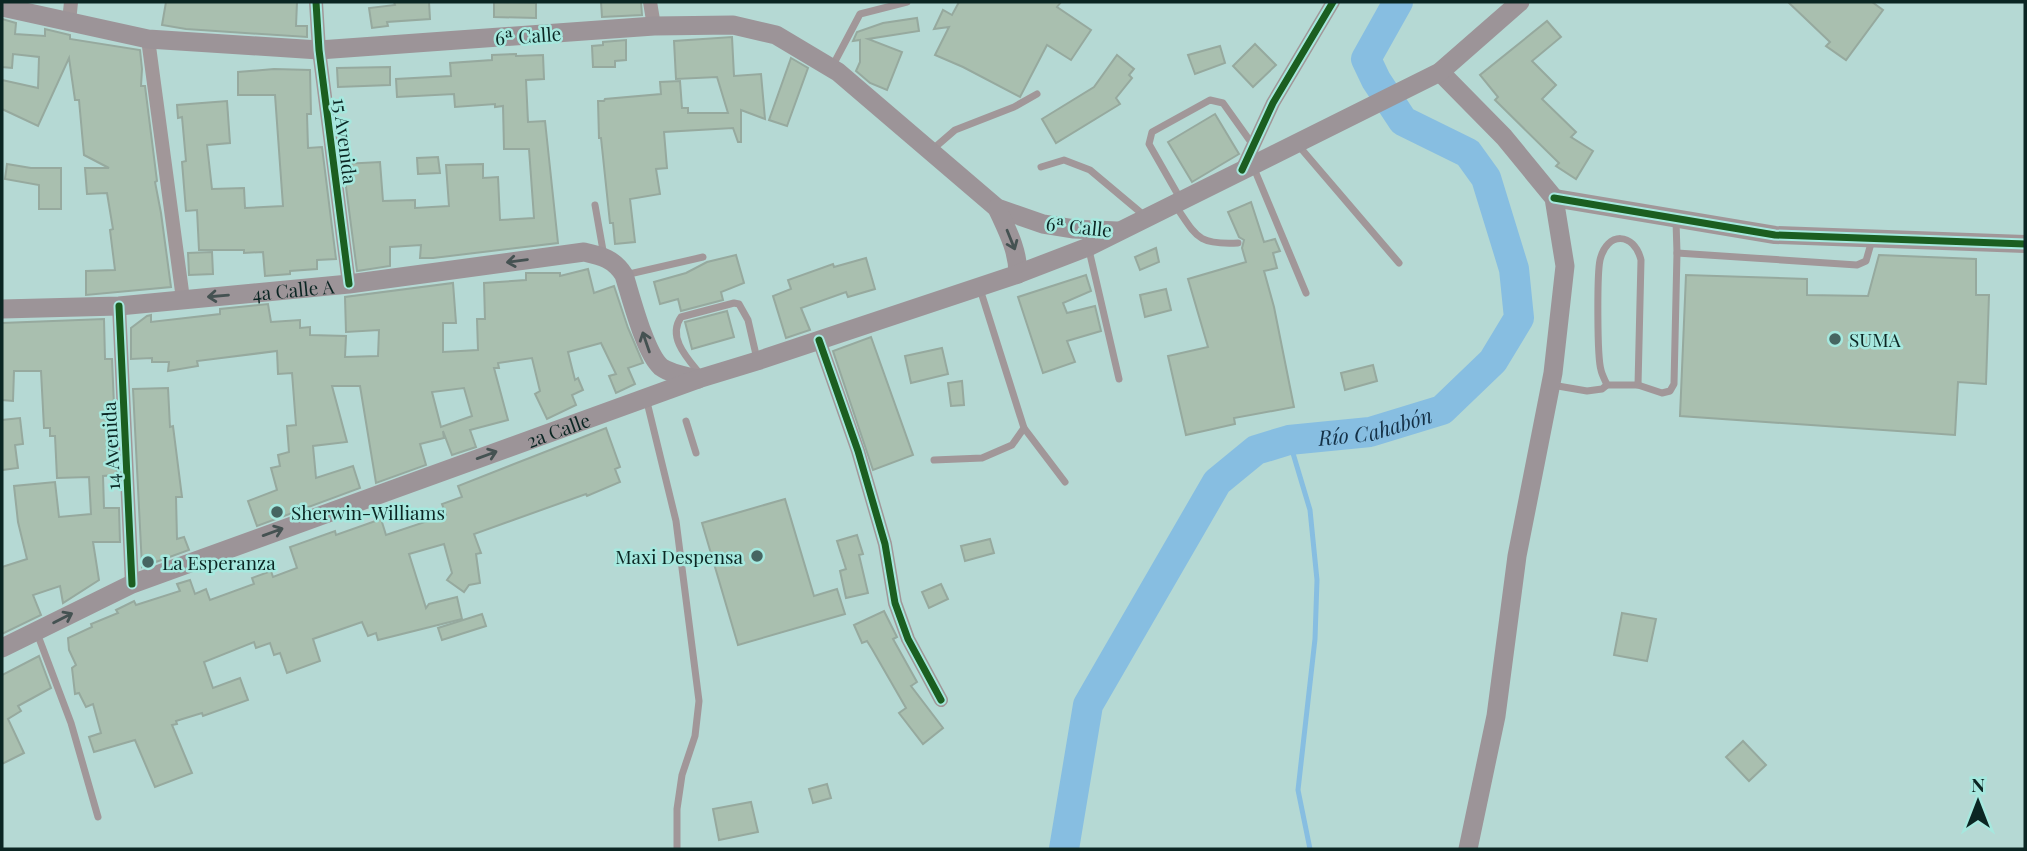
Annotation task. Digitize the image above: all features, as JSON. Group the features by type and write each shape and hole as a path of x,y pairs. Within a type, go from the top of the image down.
{"main road":[{"name":"2a Calle","path":"2,648 132,584 700,378 1018,274 1088,247 1440,72 1520,2"},
{"name":"6ª Calle","path":"2,7 148,39 319,50 654,26 733,25 776,36 832,68 998,208 1043,224 1074,229 1122,231"},
{"path":"1440,72 1504,137 1554,198 1565,266 1551,385 1517,556 1496,716 1468,849"},
{"name":"6ª Calle","path":"998,208 1016,251 1018,274"},
{"path":"594,254 617,265 624,275 650,354 661,367 673,373 700,378"},
{"name":"4a Calle A","path":"2,309 119,306 348,284 594,254"}],"street":[{"path":"69,22 71,2"},
{"name":"15 Avenida","path":"316,2 319,50 348,284"},
{"path":"650,2 654,26"},
{"path":"1248,168 1253,145 1273,103 1333,2"},
{"path":"148,39 183,299"},
{"path":"1554,198 1775,235 2025,244"},
{"name":"14 Avenida","path":"119,306 132,584"},
{"path":"819,340 858,452 886,544 895,603 908,639 941,700"}],"lane":[{"path":"832,68 860,14 907,2"},
{"path":"932,150 955,130 1014,107 1037,94"},
{"path":"1238,243 1214,244 1200,239 1149,144 1152,132 1210,100 1216,100 1223,103 1253,145"},
{"path":"1297,144 1399,263"},
{"path":"1041,167 1064,160 1090,170 1147,218"},
{"path":"1248,168 1306,292"},
{"path":"594,254 595,205"},
{"path":"1551,385 1587,391 1607,385 1638,385 1662,393 1670,391 1674,384 1676,218"},
{"path":"1607,385 1600,368 1598,270 1603,250 1612,241 1622,238 1630,240 1638,248 1642,260 1638,385"},
{"path":"1677,253 1857,265 1867,261 1872,238"},
{"path":"1088,247 1119,379"},
{"path":"624,275 703,257"},
{"path":"979,287 1024,428 1065,482"},
{"path":"700,378 676,337 676,325 681,317 739,304 748,320 757,361"},
{"path":"646,398 676,521 699,701 695,736 682,775 676,820 677,849"},
{"path":"686,421 696,453"},
{"path":"934,460 982,458 1012,445 1024,428"},
{"path":"36,632 71,723 98,817"}],"building":[{"path":"166,2 297,2 296,26 307,26 307,37 162,25"},
{"path":"394,2 429,2 430,19 387,22 388,26 372,28 369,8 395,5"},
{"path":"494,2 536,3 536,18 494,17"},
{"path":"601,2 641,2 642,15 602,17"},
{"path":"959,2 1061,2 1057,7 1091,30 1071,60 1047,45 1020,97 935,55 949,27 934,29 943,10 952,15"},
{"path":"1788,2 1872,2 1883,10 1846,60 1826,46 1830,42"},
{"path":"917,18 919,31 868,39 902,52 887,90 870,83 856,71 860,62 860,40 853,41 857,32 883,23"},
{"path":"2,19 16,23 15,34 45,36 45,29 70,35 70,39 140,50 141,86 145,86 155,182 171,287 86,295 86,271 115,270 110,230 113,229 107,193 87,194 85,168 109,168 84,155 79,100 75,100 69,58 38,126 2,109 2,80 38,88 39,57 13,54 12,68 2,67"},
{"path":"1547,21 1561,37 1532,61 1556,85 1542,99 1576,132 1571,137 1593,151 1576,179 1556,166 1559,163 1495,100 1498,97 1480,75"},
{"path":"732,37 734,76 761,74 765,119 741,110 741,142 738,142 733,128 664,132 667,168 656,169 660,194 630,199 635,242 615,244 599,138 598,101 661,94 660,82 680,81 682,108 688,108 688,113 728,113 717,77 676,79 674,41"},
{"path":"626,40 626,60 615,61 615,67 593,67 592,46"},
{"path":"1255,44 1276,65 1253,87 1233,66"},
{"path":"1220,46 1225,63 1195,74 1188,55"},
{"path":"492,55 543,55 544,79 526,80 528,122 545,121 558,243 433,258 420,258 421,245 390,247 390,266 357,271 343,164 380,162 383,201 415,200 415,208 449,206 446,165 483,164 483,178 498,177 500,220 534,218 529,149 504,149 503,106 495,107 495,104 455,107 454,94 397,97 396,79 451,76 450,63 492,60"},
{"path":"1117,55 1134,69 1129,75 1132,78 1116,98 1120,104 1056,143 1042,119 1094,87"},
{"path":"791,58 808,68 787,126 769,120"},
{"path":"390,67 390,85 338,87 337,68"},
{"path":"310,70 311,114 307,114 308,148 322,147 336,259 317,260 317,269 265,276 263,252 199,250 197,210 186,211 182,162 186,161 182,117 178,118 177,105 227,101 230,143 207,145 212,189 244,188 245,208 283,206 275,95 238,95 238,72"},
{"path":"1215,114 1239,154 1192,182 1168,142"},
{"path":"438,157 440,173 418,174 417,158"},
{"path":"7,164 31,168 61,168 61,209 39,209 39,185 5,179"},
{"path":"1251,202 1264,242 1275,239 1280,251 1273,253 1277,268 1264,271 1294,407 1234,418 1235,424 1186,435 1168,356 1208,347 1188,279 1246,262 1242,248 1244,240 1239,237 1228,212"},
{"path":"1156,248 1159,262 1140,270 1135,257"},
{"path":"212,252 213,274 189,275 188,253"},
{"path":"736,255 744,283 721,292 723,300 681,311 678,299 660,304 654,282 686,273 707,262"},
{"name":"SUMA","path":"1879,255 1976,259 1976,295 1989,295 1986,384 1958,382 1955,435 1680,416 1686,275 1807,279 1807,295 1868,296"},
{"path":"866,258 875,289 848,297 846,292 801,308 810,330 786,338 773,296 791,289 788,280 833,264 834,267"},
{"path":"588,269 594,293 614,286 643,363 628,368 635,384 616,393 609,376 616,374 601,343 568,352 575,380 578,378 583,390 572,395 576,405 547,419 535,394 540,391 532,358 498,363 499,368 494,368 508,420 470,430 476,447 452,455 443,431 444,438 420,444 426,465 376,483 360,386 332,386 347,442 313,446 316,478 353,466 360,488 257,526 248,501 277,490 271,468 280,466 278,455 289,452 287,426 296,425 292,373 278,374 277,351 197,361 198,366 168,371 169,362 152,362 152,358 131,359 131,328 147,316 151,315 151,322 220,314 220,309 268,304 271,322 300,320 300,328 310,327 310,335 346,336 345,357 378,356 379,330 346,332 345,297 453,283 456,323 443,323 443,352 478,350 477,319 485,319 484,283 526,280 526,273 560,273 560,276","holes":["464,388 472,416 441,427 432,392"]},
{"path":"1086,275 1091,291 1063,303 1067,313 1095,306 1101,331 1067,341 1075,362 1043,373 1018,297"},
{"path":"1166,289 1171,310 1145,317 1140,295"},
{"path":"727,311 734,337 692,349 685,322"},
{"path":"104,319 105,359 112,359 117,475 103,476 104,508 119,508 120,542 93,542 99,580 63,603 60,586 33,595 41,615 2,634 2,567 27,559 18,522 14,486 55,482 59,517 91,514 89,477 57,478 55,436 50,436 50,428 44,428 41,371 14,371 13,401 2,400 2,323"},
{"path":"871,337 913,455 873,470 833,351"},
{"path":"942,348 948,374 911,383 905,356"},
{"path":"1373,365 1377,381 1345,390 1341,373"},
{"path":"962,381 964,405 951,406 948,383"},
{"path":"168,388 170,427 173,426 182,497 176,497 177,539 184,537 189,550 142,567 133,389"},
{"path":"20,418 23,444 15,445 18,468 2,470 2,420"},
{"path":"606,428 620,467 615,469 620,482 587,496 586,494 474,534 481,553 476,554 480,583 469,585 464,592 447,580 452,573 444,544 409,554 426,608 429,604 457,597 462,619 378,640 376,633 368,636 362,622 313,639 320,661 287,673 280,653 274,655 270,643 256,648 254,642 204,662 213,688 240,678 248,700 203,716 202,713 176,721 177,724 172,725 192,773 155,787 135,740 94,752 89,737 101,733 93,704 86,707 79,693 75,694 72,668 76,665 69,650 68,638 92,627 91,624 118,613 116,610 134,601 136,605 180,591 177,584 190,580 195,594 206,589 210,600 254,584 252,578 271,571 273,577 297,568 290,547 335,531 336,535 381,519 386,535 446,515 442,504 462,497 458,486"},
{"name":"Maxi Despensa","path":"785,499 814,596 837,589 845,614 738,645 702,523"},
{"path":"857,535 863,554 859,555 868,593 846,598 840,571 846,569 837,541"},
{"path":"990,539 994,553 965,561 961,546"},
{"path":"941,584 948,599 929,608 922,592"},
{"path":"884,611 897,637 893,639 917,682 911,686 943,728 923,744 899,713 906,708 867,641 862,643 854,625"},
{"path":"1622,613 1656,619 1647,661 1614,655"},
{"path":"482,614 486,626 442,640 438,628"},
{"path":"39,656 51,688 18,706 21,711 8,719 24,753 2,764 2,675"},
{"path":"1743,741 1766,765 1749,781 1726,757"},
{"path":"827,784 831,798 813,803 809,789"},
{"path":"751,802 758,832 719,840 713,809"}],"waterway":[{"name":"Río Cahabón","path":"1064,849 1088,705 1217,482 1256,450 1289,440 1370,432 1442,410 1493,361 1519,318 1514,269 1486,178 1468,153 1403,121 1376,80 1366,59 1398,2"},
{"path":"1289,440 1310,510 1317,580 1315,639 1298,790 1310,849"}],"cycle path":[{"path":"316,2 319,50 349,284"},
{"path":"1242,170 1273,103 1333,2"},
{"path":"1554,198 1775,235 2025,244"},
{"path":"119,306 132,584"},
{"path":"819,340 858,451 885,544 895,603 908,639 941,700"}],"place":[{"name":"SUMA","path":"1835,339"},
{"name":"Sherwin-Williams","path":"277,512"},
{"name":"Maxi Despensa","path":"757,556"},
{"name":"La Esperanza","path":"148,562"}]}
